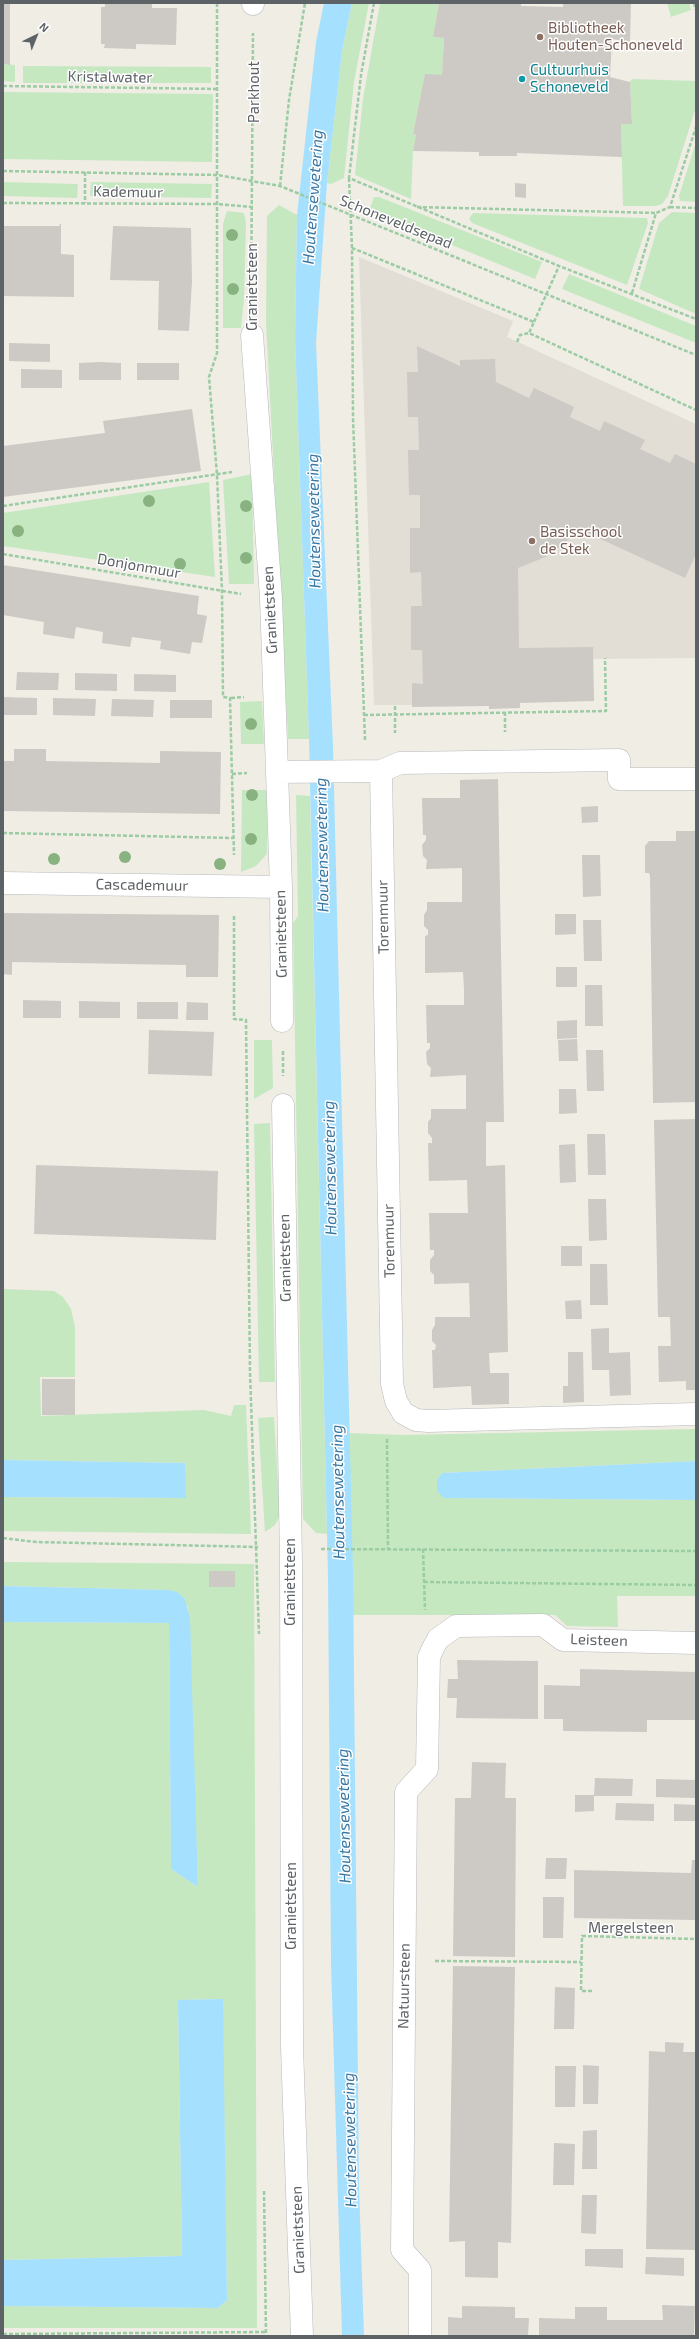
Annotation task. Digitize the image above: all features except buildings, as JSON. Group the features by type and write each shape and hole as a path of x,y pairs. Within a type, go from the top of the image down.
{"street":[{"name":"Granietsteen","path":"252,335 271,598 281,887 282,1021"},
{"path":"277,772 365,771 400,763 618,760 619,779 696,779"},
{"name":"Torenmuur","path":"365,771 392,1384 396,1401 403,1413"},
{"name":"Cascademuur","path":"3,883 281,887"},
{"name":"Granietsteen","path":"283,1105 290,1548 292,2047 302,2336"},
{"path":"403,1413 416,1420 428,1421 696,1414"},
{"name":"Leisteen","path":"438,1639 456,1626 543,1625 563,1640 696,1643"},
{"name":"Natuursteen","path":"420,2336 420,2270 402,2250 406,1792 427,1769 429,1657 438,1639"}],"path":[{"path":"217,3 217,353 208,377 217,475 222,591 223,697 230,698 235,887 234,1019 246,1020 250,1364 259,1638"},
{"path":"280,186 290,100 305,3"},
{"path":"365,771 353,410 350,178 361,75 374,3"},
{"path":"694,3 696,10"},
{"name":"Parkhout","path":"252,181 254,129 253,4"},
{"name":"Kristalwater","path":"3,86 218,89"},
{"path":"670,207 696,127"},
{"name":"Schoneveldsepad","path":"3,171 218,174 280,186 696,355"},
{"path":"85,172 85,203"},
{"path":"350,178 559,266 696,319"},
{"name":"Granietsteen","path":"252,181 252,335"},
{"name":"Kademuur","path":"3,203 217,204 253,207"},
{"path":"415,206 656,212 670,207 696,208"},
{"path":"632,293 656,212"},
{"path":"352,248 534,322"},
{"path":"529,333 559,266"},
{"path":"517,342 520,335 529,333 696,410"},
{"path":"3,506 217,475 262,465"},
{"name":"Donjonmuur","path":"3,554 271,598"},
{"path":"364,715 606,711 605,658"},
{"path":"3,833 234,838"},
{"path":"282,1021 283,1105"},
{"path":"388,1549 387,1438 403,1413"},
{"path":"3,1538 36,1542 318,1549 696,1551"},
{"path":"423,1549 425,1618 438,1639"},
{"path":"424,1582 696,1586"},
{"name":"Mergelsteen","path":"592,1991 581,1991 582,1936 696,1939"},
{"path":"405,1961 581,1962"},
{"path":"264,2190 266,2336"},
{"path":"3,2334 266,2332"}],"shaded area":[{"name":"Basisschool de Stek","path":"359,257 513,321 507,337 696,424 696,658 592,659 415,705 374,705"}],"green space":[{"path":"352,3 369,3 354,82 344,178 331,184 327,183 342,51"},
{"path":"380,3 439,3 433,37 444,38 442,75 425,75 413,134 416,135 413,151 411,199 355,175 363,99"},
{"path":"667,3 689,3 691,10 671,17"},
{"path":"3,64 15,65 15,82 3,81"},
{"path":"23,66 211,67 211,83 23,83"},
{"path":"632,79 696,81 696,107 668,196 662,204 656,206 623,206 621,124 632,124 630,82"},
{"path":"3,92 213,94 212,162 3,159"},
{"path":"696,142 696,202 680,201 679,196"},
{"path":"3,182 78,184 77,198 3,196"},
{"path":"91,182 212,184 211,198 90,196"},
{"path":"374,197 379,197 542,262 535,279 369,211"},
{"path":"279,205 297,215 295,337 309,739 288,739 266,322 267,216"},
{"path":"227,211 244,213 246,224 244,299 241,328 223,328 223,224"},
{"path":"672,212 696,213 696,314 639,289 659,223"},
{"path":"473,213 647,218 648,223 627,285 472,223 469,219"},
{"path":"569,274 696,326 696,343 562,289"},
{"path":"252,474 254,584 229,584 223,480"},
{"path":"209,482 215,577 3,546 3,513"},
{"path":"262,701 264,744 241,744 240,702"},
{"path":"242,790 268,790 267,854 256,866 241,872"},
{"path":"296,795 310,796 327,1534 316,1533 303,1519 293,923 298,916"},
{"path":"254,1040 272,1040 273,1088 254,1099"},
{"path":"270,1123 275,1382 259,1382 254,1124"},
{"path":"3,1289 54,1291 63,1297 71,1309 75,1327 75,1377 40,1377 41,1416 204,1410 231,1416 234,1405 246,1405 251,1534 3,1531 3,1497 185,1498 185,1463 3,1460"},
{"path":"274,1417 280,1515 275,1525 265,1532 258,1418"},
{"path":"696,1429 696,1461 442,1473 437,1481 444,1498 696,1500 696,1596 617,1596 618,1627 567,1626 555,1615 353,1615 348,1433 403,1435"},
{"path":"3,1562 254,1564 257,2328 3,2328 3,2306 218,2308 227,2300 222,1999 178,2000 182,2256 3,2260 3,1622 169,1623 171,1869 198,1887 188,1607 168,1590 3,1586"}],"water":[{"name":"Houtensewetering","path":"324,3 352,3 342,51 327,183 316,343 333,746 353,1573 359,2187 364,2336 342,2336 331,1963 328,1578 309,739 295,337 297,215 316,42"},
{"path":"3,1460 185,1463 186,1498 3,1497"},
{"path":"696,1461 696,1500 444,1498 437,1491 437,1480 442,1473"},
{"path":"3,1586 168,1590 177,1592 185,1599 190,1618 198,1887 171,1869 169,1623 3,1622"},
{"path":"223,1999 227,2300 218,2308 3,2306 3,2260 182,2256 178,2000"}],"place":[{"name":"Bibliotheek Houten-Schoneveld","path":"540,37"},
{"name":"Cultuurhuis Schoneveld","path":"522,79"},
{"name":"Basisschool de Stek","path":"532,541"}]}
